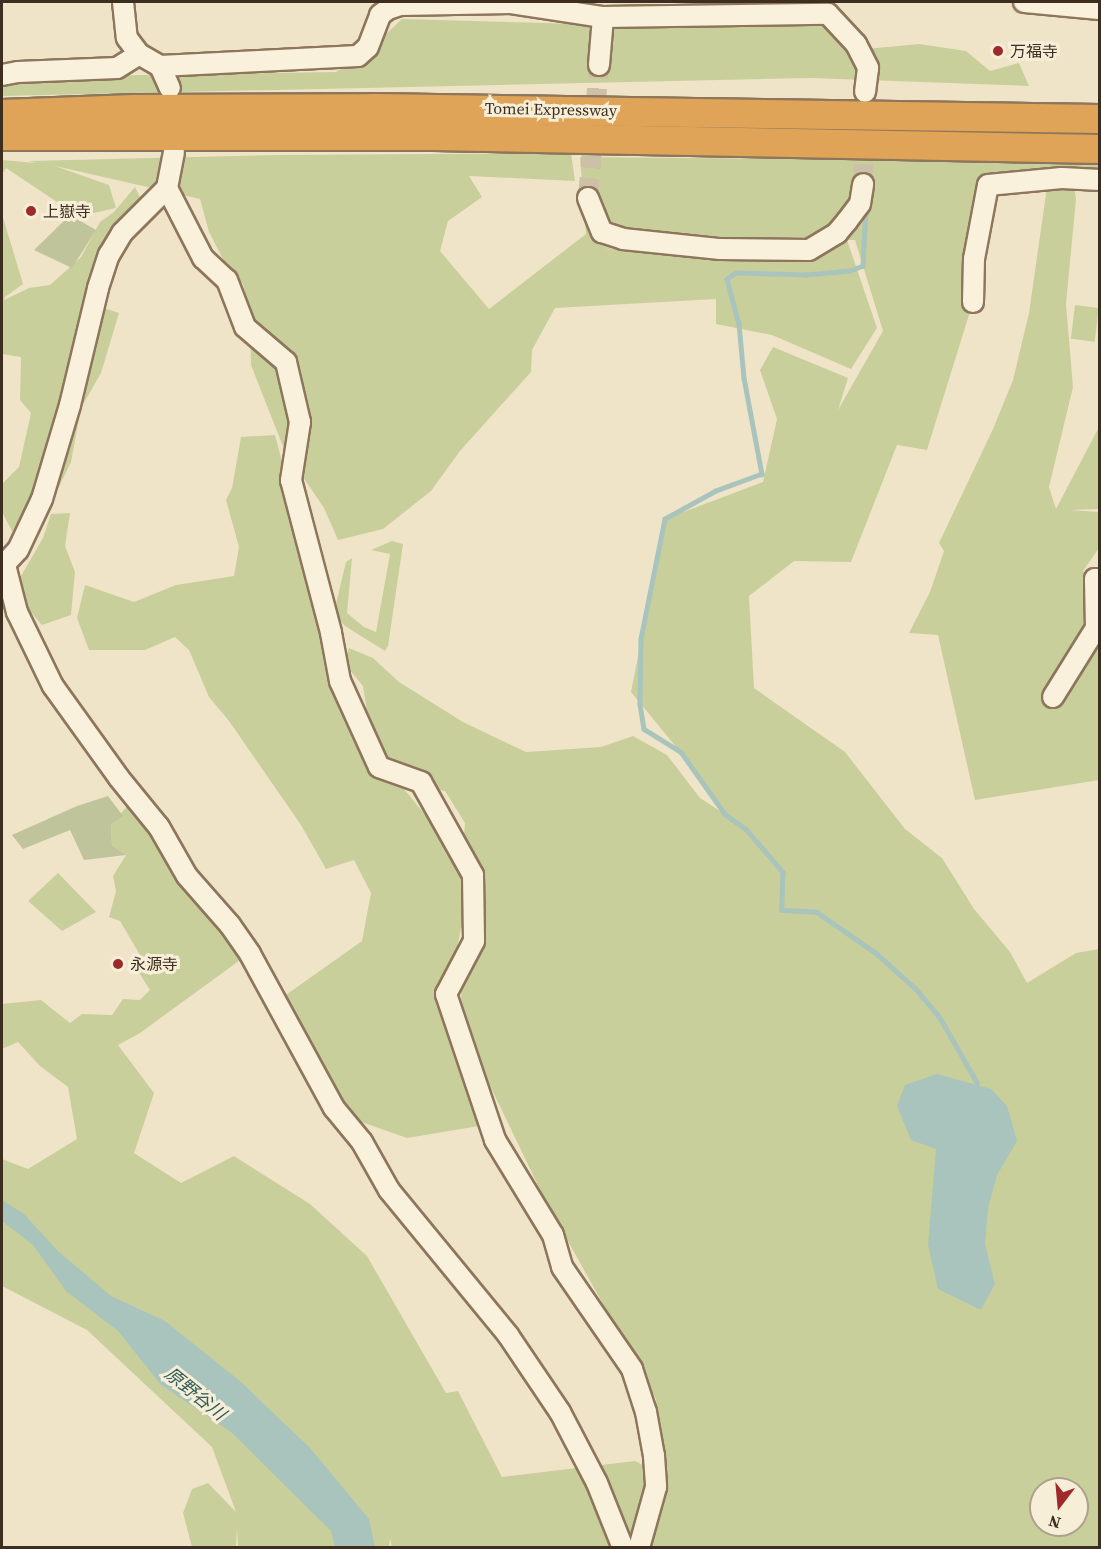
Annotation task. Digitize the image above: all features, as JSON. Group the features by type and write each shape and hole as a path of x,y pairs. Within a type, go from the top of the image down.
{"highway":[{"name":"Tomei Expressway","path":"2,114 134,109 373,108 981,115 1100,119"},
{"name":"Tomei Expressway","path":"2,136 434,136 1100,149"}],"street":[{"path":"123,2 127,38 140,54 160,66 358,56 368,47 380,15 400,5 511,3 603,17 682,9 831,8 856,44 867,68 865,92"},
{"path":"1024,2 1100,9"},
{"path":"599,64 603,17"},
{"path":"2,75 18,72 117,68 140,54"},
{"path":"160,66 170,88"},
{"path":"6,564 31,526 42,499 70,405 98,288 109,255 122,233 166,188 174,153"},
{"path":"973,302 974,259 988,185 1062,178 1100,180"},
{"path":"588,198 602,232 623,239 720,249 809,250 837,233 847,221 860,204 863,184"},
{"path":"166,188 203,258 227,280 245,327 286,362 300,422 291,480 331,633 340,681 379,767 421,782 473,875 474,941 446,994 495,1140 554,1235 562,1267 632,1369 646,1412 654,1456 656,1487 639,1548"},
{"path":"2,541 17,612 53,686 118,778 159,827 187,876 230,925 250,954 333,1108 362,1142 389,1190 508,1335 560,1413 597,1483 623,1548"},
{"path":"1053,697 1096,628 1095,579 1100,579"}],"green space":[{"path":"828,14 856,50 919,44 966,51 990,71 1019,63 1029,86 811,78 2,96 2,84 77,76 336,72 371,48 402,19 616,25"},
{"path":"571,153 575,181 469,176 482,197 448,221 440,251 489,309 586,234 580,157 1099,162 1099,177 984,177 973,302 927,450 897,445 851,562 794,561 749,596 754,688 845,752 905,829 942,858 974,909 1010,952 1027,983 1076,953 1099,949 1099,1547 392,1548 390,1538 389,1547 238,1548 237,1528 236,1547 192,1547 183,1513 192,1489 208,1483 236,1512 212,1447 87,1330 2,1286 2,1159 28,1169 77,1139 68,1087 40,1066 18,1042 2,1049 2,1004 41,1000 70,1023 82,1014 112,1015 123,999 140,1000 150,990 136,968 143,960 120,921 109,917 116,891 113,876 126,855 112,845 111,824 133,800 247,955 140,1033 118,1045 154,1093 134,1153 181,1183 234,1156 310,1204 367,1256 446,1393 458,1391 502,1477 635,1461 651,1469 656,1399 545,1200 468,1040 482,1105 479,1126 407,1138 350,1118 283,997 362,941 371,893 354,860 326,869 301,825 229,721 209,697 189,650 175,637 145,650 89,650 77,618 85,585 134,602 176,585 234,576 239,547 226,500 232,488 241,437 275,435 319,601 324,664 331,668 367,711 363,686 344,663 349,648 373,658 399,682 463,722 526,752 601,747 633,736 667,755 700,798 723,813 704,781 631,692 665,519 763,482 777,419 760,370 773,347 848,378 838,410 883,331 855,240 847,240 877,328 851,369 772,335 716,324 716,299 555,308 532,350 531,372 460,451 431,491 383,529 338,540 324,508 284,449 251,365 250,315 243,284 226,265 209,232 200,199 55,166 109,185 116,208 89,214 57,202 6,168 2,174 2,160 37,163 29,161 280,155","holes":["655,237 709,241 846,240 818,255 644,242 603,251","399,783 445,791 465,823 462,860","462,928 461,1008 457,993 450,986"]},
{"path":"1073,179 1076,199 1066,304 1073,387 1049,487 1056,509 1099,427 1099,509 1070,510 1099,512 1099,548 1083,571 1099,588 1099,780 975,800 938,635 909,633 930,592 944,551 939,543 993,429 1013,380 1029,313 1047,187"},
{"path":"135,187 140,197 98,288 104,308 119,313 101,373 81,408 71,462 58,489 12,531 2,512 2,484 19,467 31,413 20,400 21,357 2,354 2,214 23,284 4,300 29,288 50,285 81,257 100,222 114,212"},
{"path":"70,215 96,230 72,268 34,250"},
{"path":"1075,305 1099,308 1095,342 1071,339"},
{"path":"70,513 65,546 75,572 71,615 42,625 21,601 21,576 43,538 51,514"},
{"path":"392,541 403,544 388,646 385,651 345,626 337,617 336,604 346,562 352,558 347,613 364,627 376,632 390,554 371,550"},
{"path":"108,796 123,816 111,824 112,845 126,855 84,860 70,830 23,849 12,835 77,806"},
{"path":"58,873 96,912 62,931 28,901"}],"water":[{"path":"937,1074 991,1089 1007,1106 1017,1141 997,1175 988,1208 985,1244 995,1284 981,1310 938,1289 928,1245 936,1149 911,1140 897,1106 905,1085"},
{"name":"原野谷川","path":"2,1200 24,1214 58,1251 111,1296 165,1321 240,1381 310,1448 369,1519 375,1547 335,1547 331,1531 231,1432 161,1385 118,1331 66,1291 33,1245 2,1221"}],"waterway":[{"path":"823,2 835,8"},
{"path":"866,44 872,51 874,60"},
{"path":"866,208 863,266 850,271 806,275 736,273 727,279 739,324 744,378 762,474 716,491 665,519 641,639 640,704 644,729 681,752 725,814 746,829 783,872 782,910 817,912 876,953 916,989 939,1016 977,1082 976,1091"}],"tunnel":[{"path":"588,198 599,65"},
{"path":"863,184 864,133"}],"place":[{"name":"万福寺","path":"998,51"},
{"name":"上嶽寺","path":"31,211"},
{"name":"永源寺","path":"118,964"}]}
